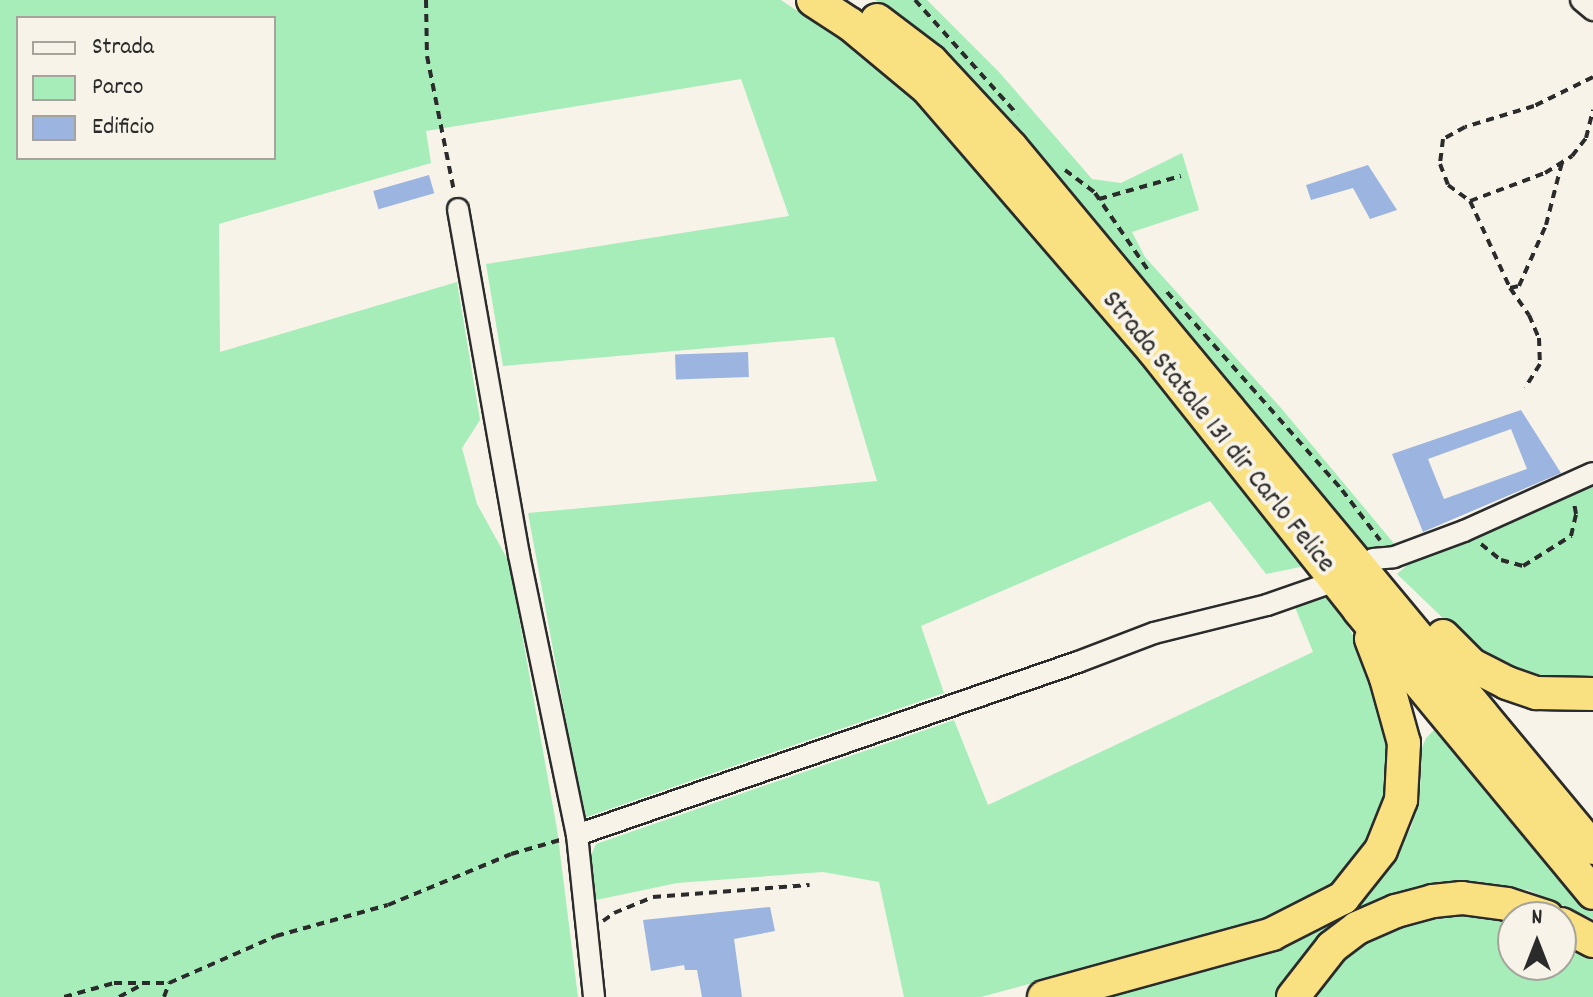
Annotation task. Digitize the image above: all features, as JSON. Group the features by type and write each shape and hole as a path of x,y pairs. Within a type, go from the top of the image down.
{"highway":[{"name":"Strada Statale 131 dir Carlo Felice","path":"813,0 850,24 927,88 1154,351 1359,610 1593,893"},
{"name":"Strada Statale 131 dir Carlo Felice","path":"852,0 931,61 1011,147 1408,621 1593,848"},
{"path":"1044,997 1272,934 1343,898 1381,850 1401,800 1404,743 1386,678 1359,610"},
{"path":"1408,621 1448,638 1472,665 1507,683 1536,693 1593,694"},
{"path":"1293,997 1332,947 1357,928 1396,911 1433,901 1462,898 1497,903"}],"street":[{"path":"1581,0 1593,10"},
{"path":"458,209 516,540 577,835 594,997"},
{"path":"1373,559 1394,557 1471,529 1593,473"},
{"path":"577,835 1154,633 1267,605 1327,584"}],"path":[{"path":"426,0 427,56 458,209"},
{"path":"915,0 1021,118"},
{"path":"1525,388 1540,364 1539,338 1529,315 1510,288 1470,201 1448,185 1440,164 1443,139 1465,127 1534,106 1593,77"},
{"path":"1470,201 1545,173 1562,162 1586,138 1593,110"},
{"path":"1510,288 1519,286 1531,267 1562,162"},
{"path":"1055,163 1099,199 1151,273"},
{"path":"1099,199 1181,176"},
{"path":"1161,285 1342,490 1394,557"},
{"path":"1471,529 1482,547 1501,560 1523,566 1571,536 1576,514 1571,484"},
{"path":"64,997 114,983 169,983 276,936 388,905 511,854 577,835"},
{"path":"586,935 614,913 653,897 810,885"},
{"path":"119,997 145,983"},
{"path":"164,997 169,983"}],"green space":[{"path":"0,0 781,0 872,61 965,150 1135,349 1305,566 1266,574 1210,501 921,626 944,693 584,818 528,513 877,481 834,337 503,366 486,264 789,216 741,79 426,131 431,163 219,224 220,352 457,282 480,420 462,448 477,504 509,562 557,829 578,997 0,997"},
{"path":"875,0 927,0 999,72 1092,179 1121,183 1182,153 1199,210 1132,232 1145,257 1281,408 1397,547 1367,555 894,15"},
{"path":"1593,482 1593,681 1550,679 1508,666 1488,656 1473,647 1397,574 1412,561"},
{"path":"1330,594 1366,659 1398,755 1377,847 1309,909 981,997 904,997 879,882 823,872 677,883 596,900 589,860 596,844 954,720 988,805 1313,652 1295,607"},
{"path":"1437,727 1593,900 1593,919 1577,912 1577,901 1553,901 1528,890 1473,883 1431,885 1386,900 1282,997 1105,997 1299,939 1323,929 1370,895 1411,828 1420,796 1421,750 1426,738"},
{"path":"1459,905 1497,913 1497,981 1577,981 1577,944 1593,954 1593,997 1312,997 1329,970 1365,939"}],"building":[{"path":"1368,165 1397,210 1370,219 1353,188 1311,200 1306,185"},
{"path":"429,175 434,193 378,209 373,191"},
{"path":"748,352 749,377 676,380 675,355"},
{"path":"1521,410 1561,473 1423,532 1392,454","holes":["1511,429 1527,469 1444,499 1428,459"]},
{"path":"770,907 775,931 734,939 742,997 702,997 697,970 685,970 684,965 651,971 643,920"}]}
